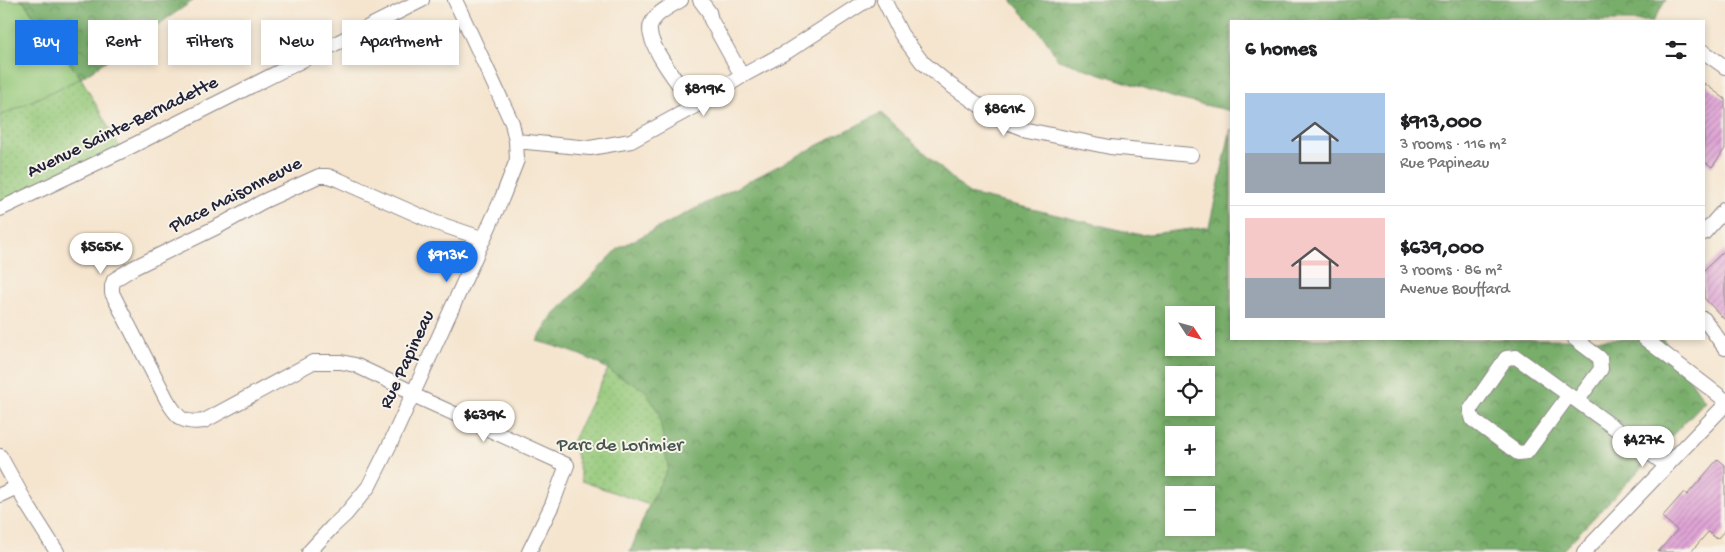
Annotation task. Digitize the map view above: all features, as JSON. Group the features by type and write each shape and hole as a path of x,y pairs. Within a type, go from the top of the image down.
{"street":[{"name":"Avenue Sainte-Bernadette","path":"0,209 122,151 422,0"},
{"name":"Rue Papineau","path":"309,552 346,514 369,486 447,322 464,278 484,239 517,160 516,141 512,123 454,0"},
{"path":"681,0 654,18 649,27 659,55 695,106"},
{"path":"700,0 709,12 711,20 742,76"},
{"path":"516,141 590,148 631,141 788,51 867,0"},
{"path":"884,0 901,34 922,62 969,99 999,119 1027,130 1110,147 1191,156"},
{"path":"1705,53 1725,67"},
{"name":"Place Maisonneuve","path":"413,395 408,390 356,365 341,362 313,362 204,421 183,421 167,400 112,293 112,286 119,276 133,268 271,198 319,176 328,176 339,180 434,222 484,239"},
{"path":"1705,232 1725,209"},
{"path":"1705,320 1725,348"},
{"path":"1576,340 1600,358 1601,369 1573,398 1527,452 1518,453 1473,420 1470,410 1506,358 1516,357 1573,398 1666,465"},
{"path":"1646,340 1725,400"},
{"path":"413,395 567,465 552,505 529,552"},
{"path":"1584,552 1725,405"},
{"path":"0,456 57,552"},
{"path":"0,495 17,486"}],"green space":[{"path":"0,0 23,1 37,20 15,20 15,65 71,65 81,78 0,116"},
{"path":"19,0 194,0 158,25 158,20 88,20 88,65 100,65 81,78 71,65 78,65 78,20 37,20 23,1"},
{"path":"1011,0 1666,0 1654,20 1230,20 1230,111 1178,99 1058,60 1045,38"},
{"path":"81,78 122,151 0,209 0,116"},
{"path":"881,113 969,194 1141,235 1209,227 1230,133 1230,340 1664,340 1705,401 1561,552 630,552 649,505 668,468 616,375 588,358 537,341 552,317 619,248"},
{"name":"Parc de Lorimier","path":"608,369 645,390 659,414 668,468 649,505 582,481 573,440"}],"building":[{"path":"1705,84 1725,99 1725,149 1712,167 1705,162"},
{"path":"1725,250 1725,320 1705,299 1705,269"},
{"path":"1718,459 1725,465 1725,530 1717,539 1708,532 1691,552 1658,552 1677,530 1662,517 1684,492 1687,495"}]}
